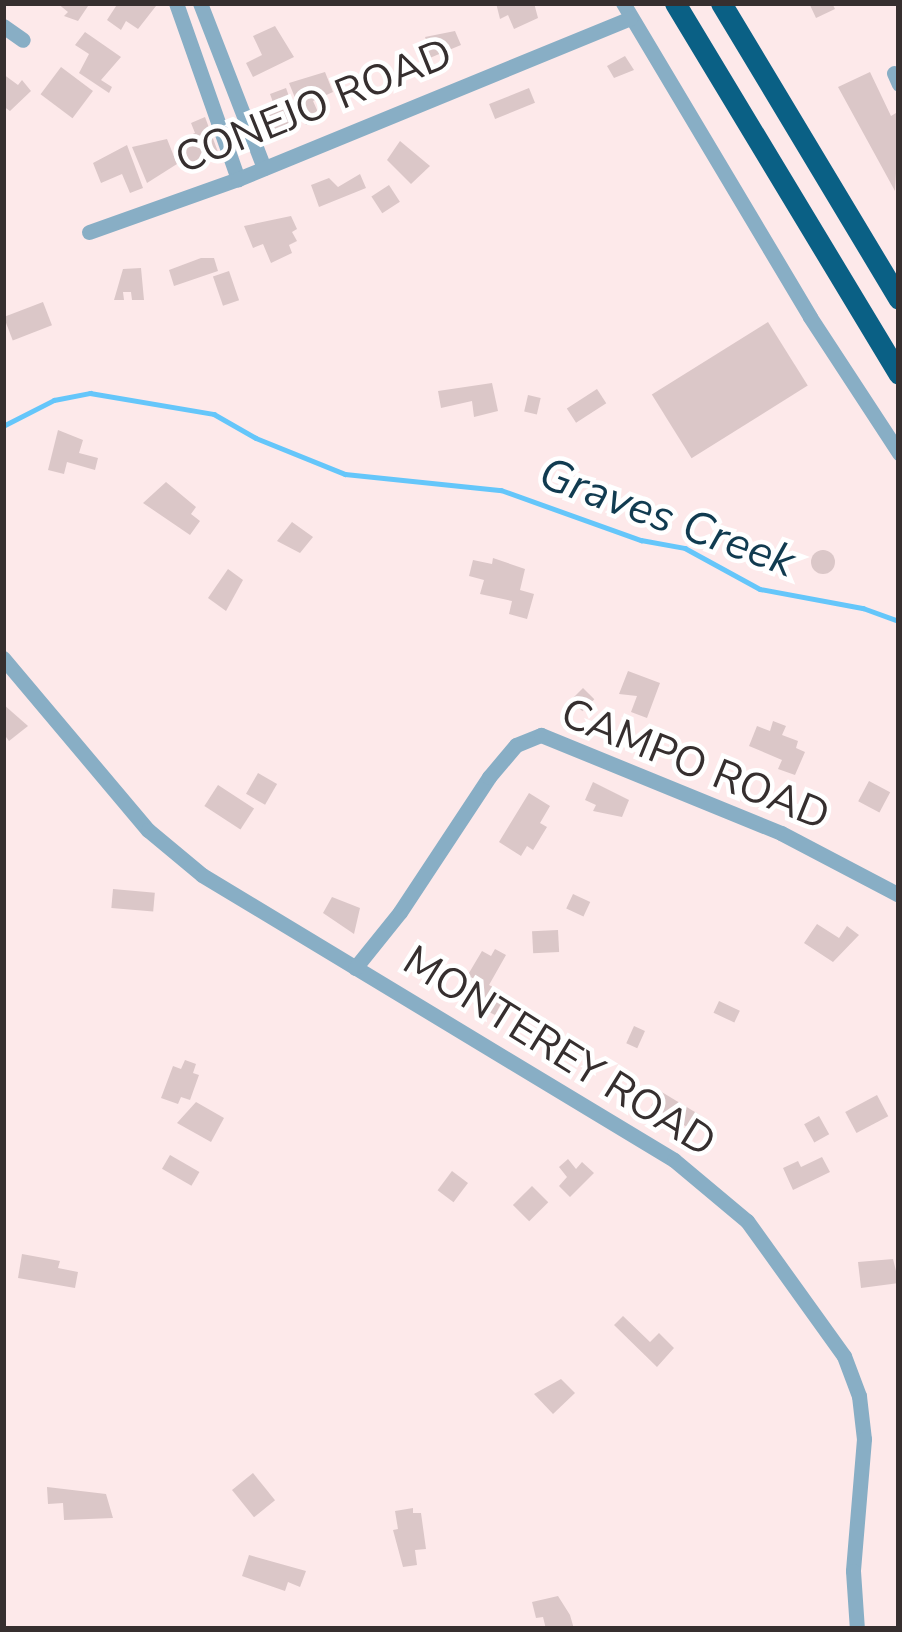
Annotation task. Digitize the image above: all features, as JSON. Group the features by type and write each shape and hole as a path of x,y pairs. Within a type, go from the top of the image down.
{"highway":[{"path":"675,3 899,374"},
{"path":"721,3 899,299"}],"street":[{"path":"176,3 238,178"},
{"path":"200,3 264,168"},
{"path":"626,10 899,453"},
{"name":"CONEJO ROAD","path":"89,232 264,168 626,10"},
{"path":"3,26 23,40"},
{"name":"MONTEREY ROAD","path":"3,658 122,801 178,857 674,1160 724,1199 767,1245 844,1356 859,1396 864,1439 853,1570 857,1629"},
{"name":"CAMPO ROAD","path":"355,968 400,912 489,777 516,745 541,735 781,833 899,895"}],"building":[{"path":"57,3 90,3 78,21 64,16 68,12"},
{"path":"118,3 156,6 138,29 126,21 121,30 107,20"},
{"path":"496,3 534,3 538,18 514,29 508,15 500,19"},
{"path":"809,3 832,3 835,9 816,18"},
{"path":"275,26 294,57 253,77 246,63 262,55 253,36"},
{"path":"455,31 461,45 420,62 414,47 427,42 425,37"},
{"path":"85,32 121,57 101,80 112,87 109,93 79,73 89,54 75,45"},
{"path":"625,56 634,70 614,78 607,66"},
{"path":"61,67 93,91 72,118 41,94"},
{"path":"325,72 333,92 313,101 321,119 306,125 289,83"},
{"path":"870,72 891,116 896,113 899,120 895,191 838,87"},
{"path":"3,74 18,85 22,80 31,91 10,111 3,106"},
{"path":"286,88 298,122 269,137 262,110 274,105 270,94"},
{"path":"529,88 535,103 495,119 489,104"},
{"path":"205,117 218,152 195,167 188,164 181,139 195,133 191,123"},
{"path":"167,139 177,164 147,183 132,147"},
{"path":"400,141 430,166 411,184 387,160"},
{"path":"127,145 143,188 130,193 122,174 101,183 93,163"},
{"path":"360,174 366,188 319,207 311,185 329,178 338,187"},
{"path":"389,185 400,202 382,213 371,196"},
{"path":"291,216 297,229 292,232 297,241 289,245 292,253 271,263 263,244 253,248 244,226"},
{"path":"214,258 218,271 174,286 169,270"},
{"path":"141,268 144,300 132,300 131,292 123,292 124,300 114,300 123,269"},
{"path":"229,271 239,300 223,306 213,277"},
{"path":"43,302 52,325 13,340 4,317"},
{"path":"768,322 808,386 692,458 652,395"},
{"path":"492,383 498,411 474,417 472,401 441,408 438,391"},
{"path":"597,389 606,403 576,423 567,409"},
{"path":"528,395 541,398 537,414 524,412"},
{"path":"58,430 83,440 79,453 98,458 95,470 67,462 64,474 48,470"},
{"path":"166,482 196,507 191,514 200,521 190,535 143,503"},
{"path":"292,522 313,537 300,553 277,541"},
{"path":"823,550 832,553 832,571 823,574 814,571 811,562 814,553"},
{"path":"493,558 525,569 520,590 534,594 527,619 509,614 512,601 480,594 484,580 469,576 473,560 492,564"},
{"path":"228,569 243,580 226,611 208,598"},
{"path":"628,671 660,683 647,718 631,712 637,696 619,694"},
{"path":"583,688 594,699 582,711 571,700"},
{"path":"3,704 28,726 9,741 3,733"},
{"path":"773,721 786,726 782,735 798,741 796,748 805,752 795,775 778,769 782,760 749,746 757,726 770,731"},
{"path":"258,773 277,784 265,805 246,794"},
{"path":"869,781 890,792 879,813 858,801"},
{"path":"593,782 629,800 622,817 593,811 596,805 585,800"},
{"path":"218,785 254,808 240,829 204,806"},
{"path":"529,793 550,806 540,823 547,827 533,850 527,846 521,856 499,842"},
{"path":"113,889 155,893 153,912 111,908"},
{"path":"573,894 590,902 583,917 566,909"},
{"path":"332,897 360,908 354,934 323,913"},
{"path":"817,924 839,938 847,926 859,935 833,962 804,943"},
{"path":"558,930 559,952 533,953 532,931"},
{"path":"495,949 506,955 489,985 499,990 495,998 502,1002 495,1015 473,1004 482,988 466,978 482,951 491,956"},
{"path":"719,1001 740,1011 734,1023 714,1013"},
{"path":"634,1026 645,1031 637,1048 626,1043"},
{"path":"185,1060 196,1064 193,1073 199,1075 190,1100 181,1097 178,1104 161,1098 173,1066 181,1069"},
{"path":"660,1091 701,1116 692,1130 651,1106"},
{"path":"877,1095 888,1116 856,1133 845,1112"},
{"path":"196,1102 224,1118 211,1142 177,1123"},
{"path":"819,1116 829,1134 814,1143 804,1124"},
{"path":"170,1155 199,1172 191,1186 162,1169"},
{"path":"822,1157 830,1172 793,1190 783,1168 798,1161 801,1167"},
{"path":"568,1159 576,1169 582,1162 594,1173 570,1197 559,1186 567,1177 559,1167"},
{"path":"452,1171 468,1183 454,1202 438,1190"},
{"path":"532,1186 548,1202 529,1221 513,1205"},
{"path":"22,1254 60,1261 58,1268 78,1272 75,1288 18,1278"},
{"path":"893,1259 899,1283 861,1288 858,1262"},
{"path":"623,1316 650,1342 659,1333 674,1348 657,1367 614,1325"},
{"path":"561,1379 575,1393 553,1414 534,1394"},
{"path":"253,1473 275,1500 254,1517 232,1490"},
{"path":"47,1487 106,1494 113,1518 64,1520 63,1503 48,1504"},
{"path":"413,1508 413,1513 421,1513 426,1549 415,1550 417,1565 403,1567 393,1530 398,1529 395,1511"},
{"path":"249,1555 306,1571 300,1587 288,1582 285,1591 242,1576"},
{"path":"558,1596 574,1629 546,1629 543,1617 536,1618 532,1602"}],"waterway":[{"name":"Graves Creek","path":"3,426 54,400 90,393 214,414 256,438 345,474 501,490 641,540 685,548 760,589 863,608 899,621"}]}
